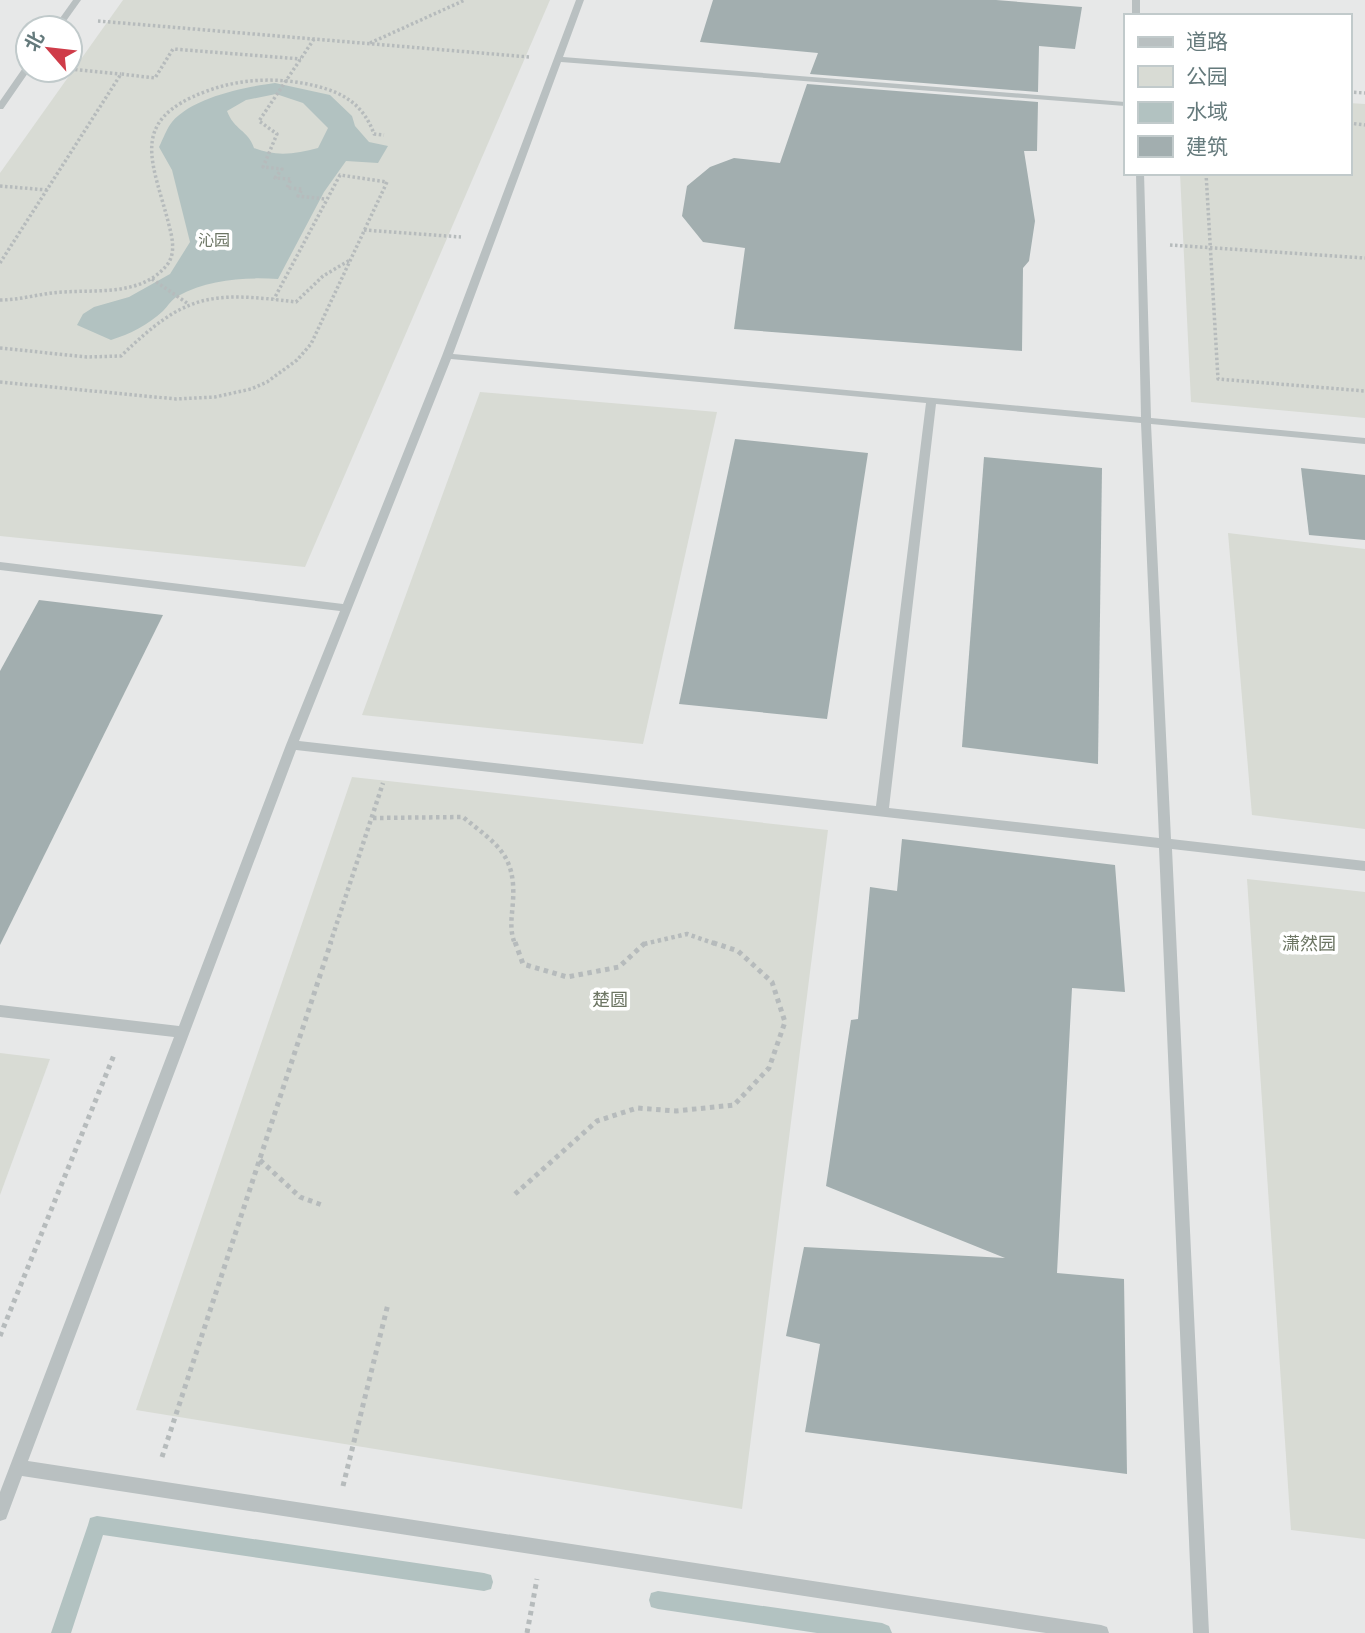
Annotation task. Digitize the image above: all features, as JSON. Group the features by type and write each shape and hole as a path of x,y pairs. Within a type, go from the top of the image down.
{"street":[{"path":"0,1513 292,745 447,356 580,0"},
{"path":"558,59 1124,104"},
{"path":"0,107 16,84"},
{"path":"0,88 12,89"},
{"path":"1140,175 1146,421 1201,1633"},
{"path":"447,356 1365,441"},
{"path":"882,811 931,401"},
{"path":"0,566 346,608"},
{"path":"292,745 1365,866"},
{"path":"0,1011 184,1032"},
{"path":"18,1467 1101,1633"}],"path":[{"path":"369,44 465,0"},
{"path":"84,20 558,59"},
{"path":"314,39 259,121 277,134 263,167 282,169 275,178 291,179 287,188 302,189 298,196 325,199"},
{"path":"84,70 155,78 173,49 301,59"},
{"path":"0,263 121,74"},
{"path":"0,300 19,301 53,292 124,289 152,279 169,263 174,245 156,171 153,130 167,112 210,90 240,83 285,81 326,88 362,107 374,134 383,135"},
{"path":"0,382 176,399 233,396 283,374 311,344 387,182 340,175 274,299"},
{"path":"1206,175 1218,379 1365,391"},
{"path":"0,186 47,190"},
{"path":"364,230 491,240"},
{"path":"1142,244 1209,246 1365,258"},
{"path":"0,348 86,357 121,356 162,317 195,299 234,294 296,302 323,276 350,260"},
{"path":"152,279 187,303"},
{"path":"152,1488 373,818 463,817 491,840 511,864 513,897 510,930 523,964 567,977 619,967 646,942 687,934 738,951 772,982 785,1022 769,1068 734,1105 676,1111 637,1108 597,1121 514,1194"},
{"path":"0,1336 126,1026"},
{"path":"260,1160 300,1197 322,1205"},
{"path":"336,1516 388,1304"},
{"path":"527,1633 543,1548"}],"shaded area":[{"path":"0,0 1365,0 1365,1633 0,1633"}],"green space":[{"name":"沁园","path":"123,0 550,0 305,567 0,536 0,173 63,84 84,84 84,55"},
{"path":"1351,103 1365,104 1365,418 1191,402 1180,175 1351,175"},
{"path":"480,392 717,412 643,744 362,715"},
{"path":"1228,533 1365,549 1365,829 1252,815"},
{"name":"楚圆","path":"352,777 828,830 742,1509 136,1410"},
{"name":"潇然园","path":"1247,879 1365,892 1365,1539 1291,1530"},
{"path":"0,1053 50,1059 0,1195"}],"water":[{"path":"275,83 330,95 352,116 355,126 369,142 388,146 378,163 346,161 324,192 278,279 240,279 190,290 176,297 145,325 111,340 77,325 83,314 94,307 129,297 170,274 190,242 172,170 159,147 172,122 181,113 206,100","holes":["276,94 303,103 328,128 318,148 294,153 278,154 254,148 227,111 246,100"]}],"building":[{"path":"713,0 996,0 1082,7 1075,49 1039,46 1038,92 810,74 818,53 700,42"},
{"path":"807,84 1038,102 1037,151 1024,151 1035,221 1029,261 1023,268 1022,351 734,329 745,248 703,242 682,216 687,186 710,167 734,158 780,163"},
{"path":"735,439 868,453 827,719 679,704"},
{"path":"984,457 1102,468 1098,764 962,747"},
{"path":"1301,468 1365,475 1365,540 1309,535"},
{"path":"39,600 163,615 0,945 0,671"},
{"path":"902,839 1115,865 1125,992 1072,988 1057,1273 1124,1279 1127,1474 805,1432 820,1344 786,1336 804,1247 1005,1258 826,1186 851,1020 858,1019 870,887 897,891"}],"waterway":[{"path":"61,1633 97,1525 484,1582"},
{"path":"658,1600 882,1633"}]}
